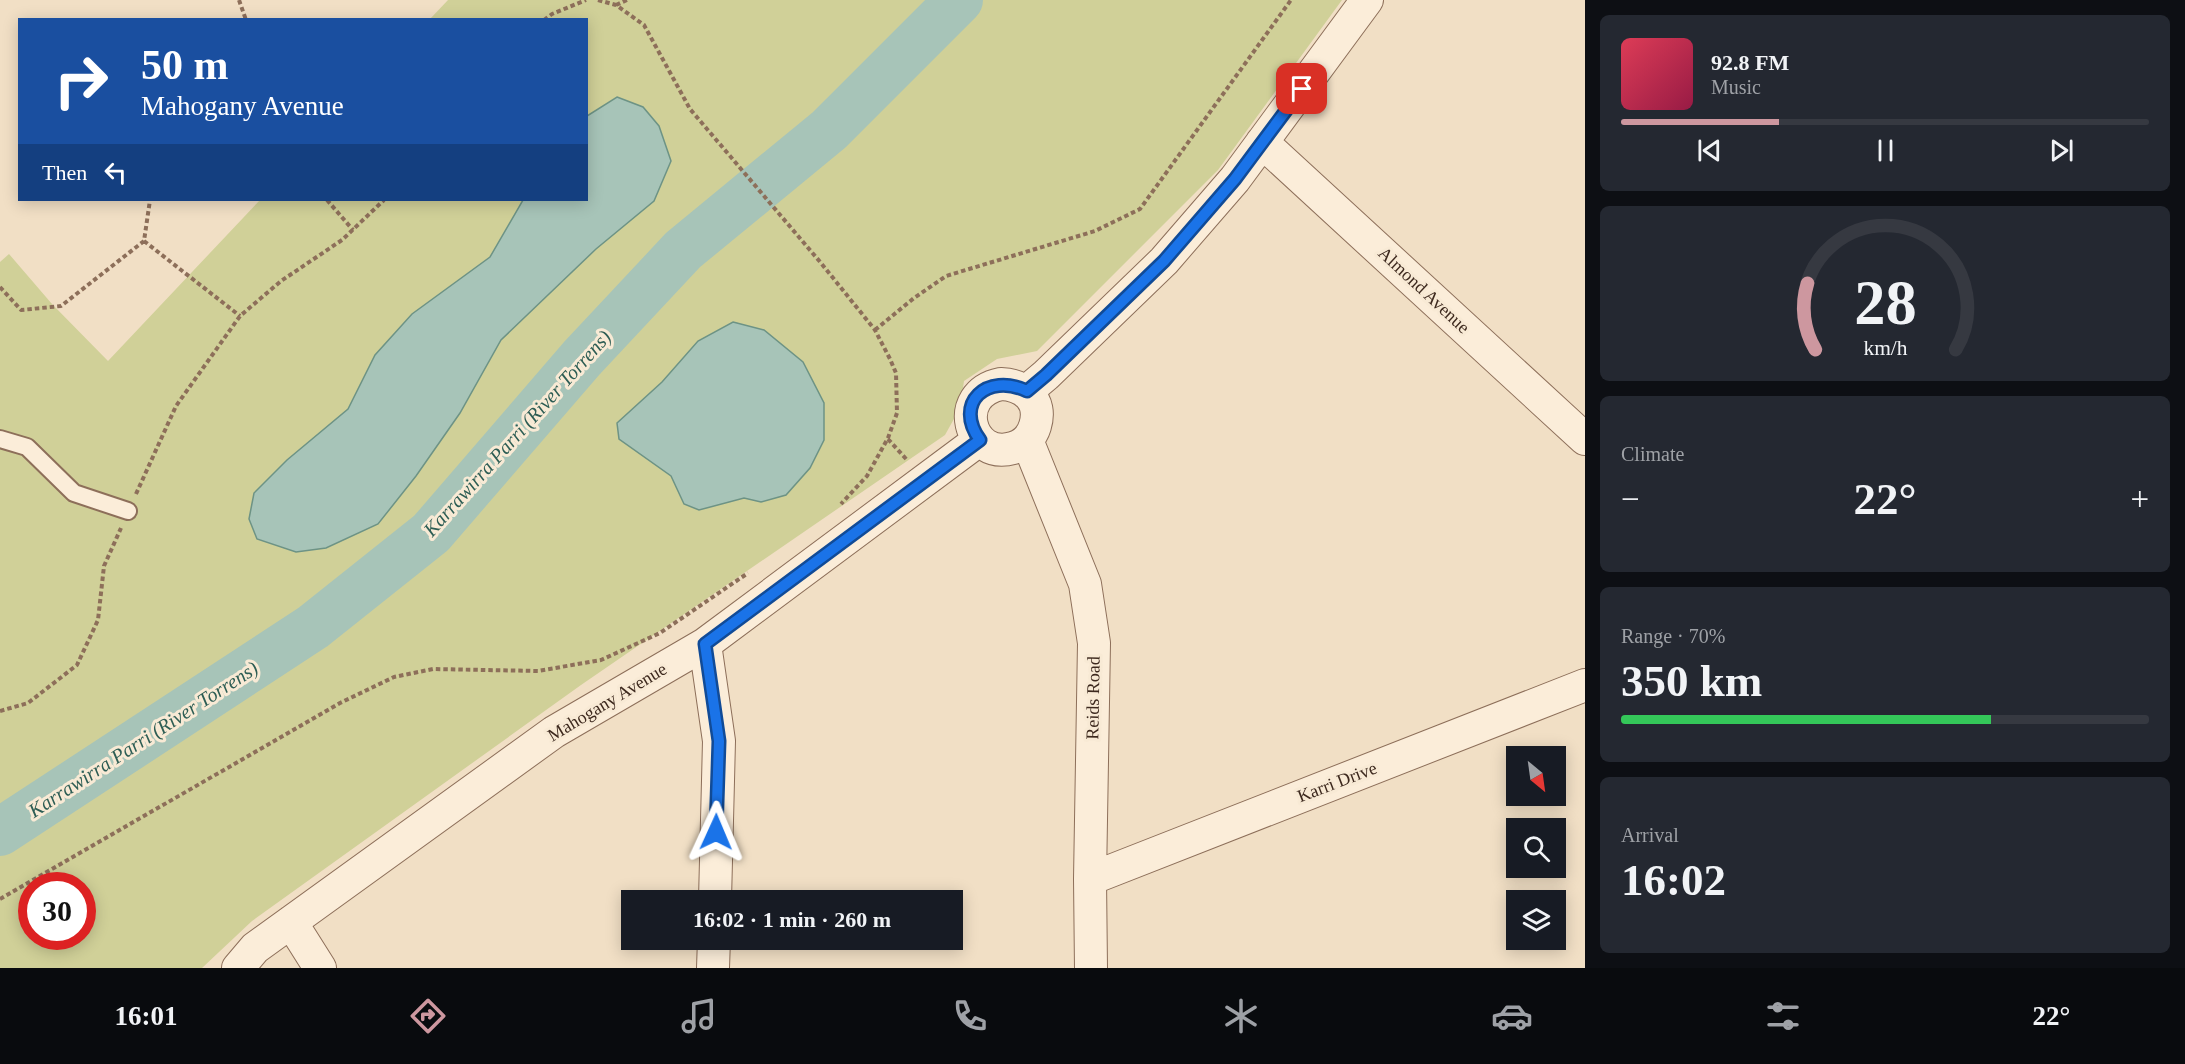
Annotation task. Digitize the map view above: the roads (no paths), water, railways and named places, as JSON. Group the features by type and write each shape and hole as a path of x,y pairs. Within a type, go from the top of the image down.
{"street":[{"path":"1027,391 1164,261 1235,179 1367,0"},
{"name":"Almond Avenue","path":"1262,142 1585,439"},
{"path":"1001,384 1011,384 1027,391 1036,413 1036,423 1027,440 1008,449 988,446 980,440 973,431 971,410 981,392 990,386 1001,384"},
{"name":"Mahogany Avenue","path":"238,968 255,948 554,732 705,644 980,440"},
{"name":"Reids Road","path":"1027,440 1085,584 1094,642 1090,879 1091,968"},
{"path":"705,644 719,741 715,890"},
{"name":"Karri Drive","path":"1090,879 1585,685"},
{"path":"291,922 320,968"},
{"path":"713,968 714,950"}],"lane":[{"path":"0,439 27,447 74,493 128,511"}],"waterway":[{"name":"Karrawirra Parri (River Torrens)","path":"0,832 313,627 431,533 582,358 683,250 829,130 959,0"}]}
